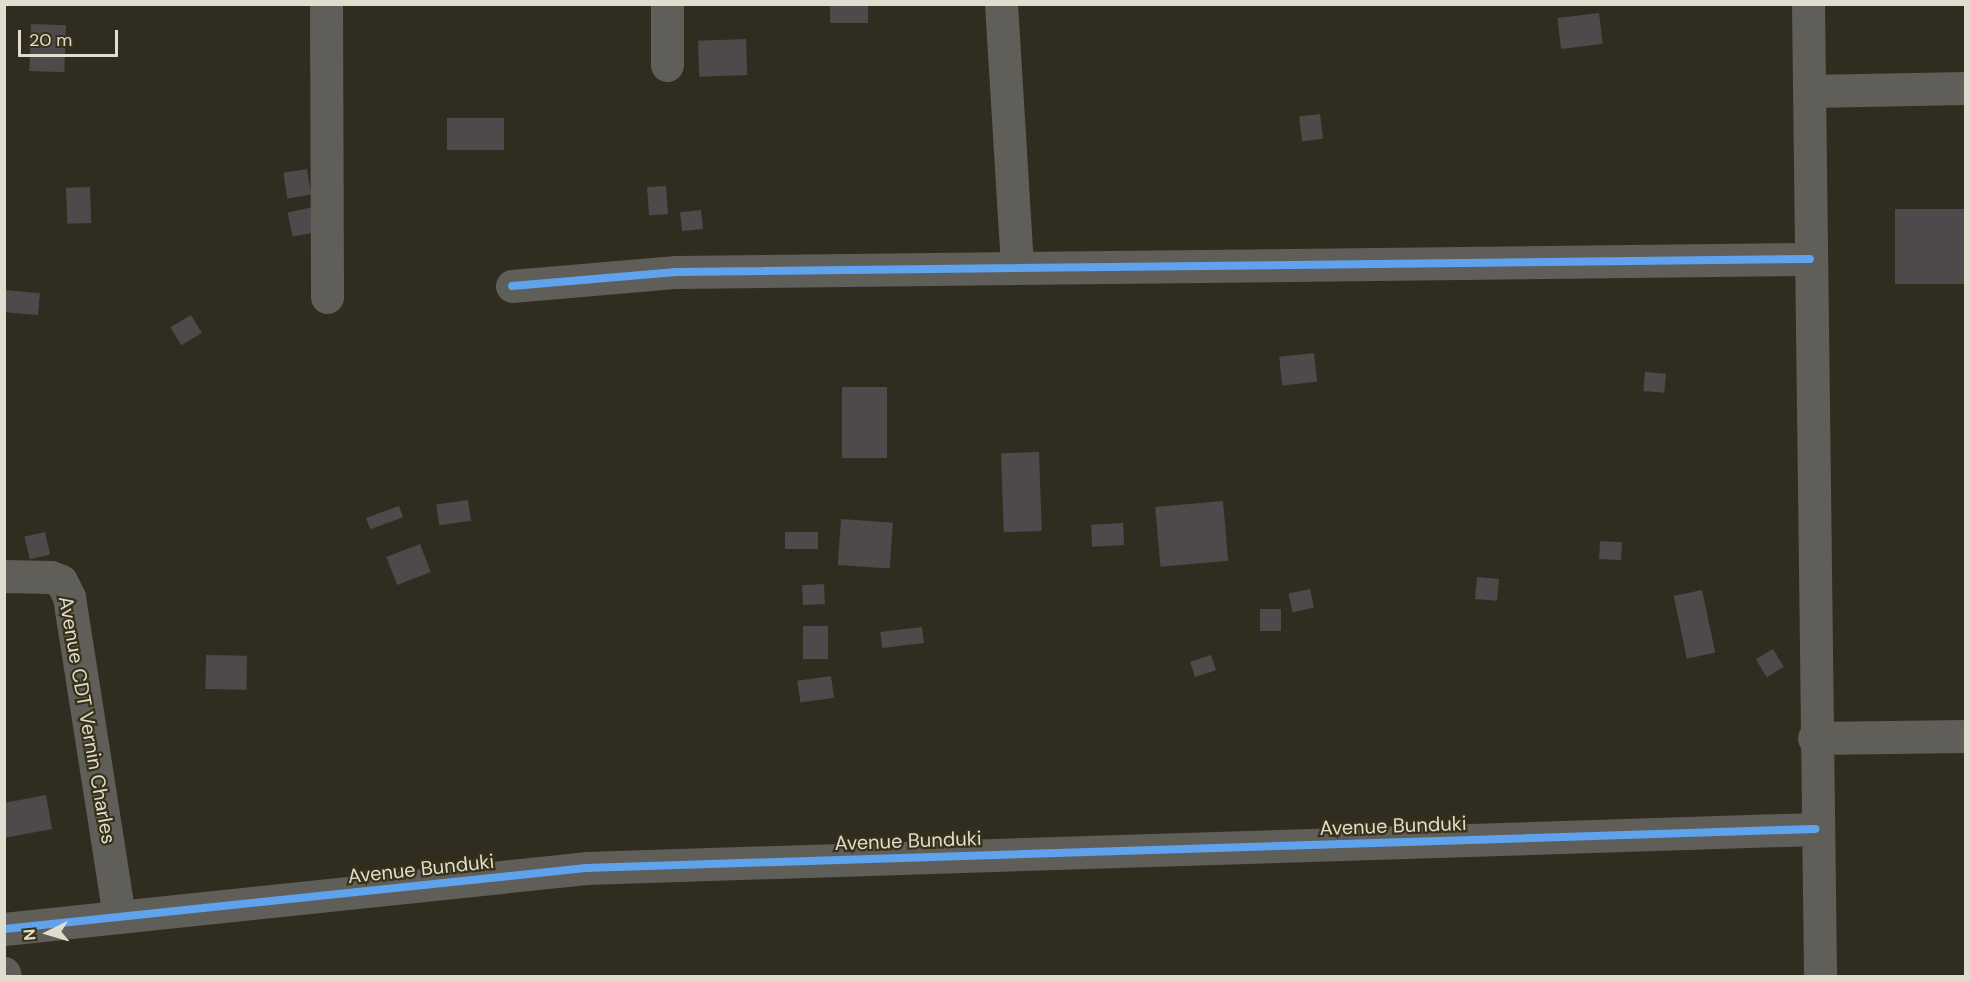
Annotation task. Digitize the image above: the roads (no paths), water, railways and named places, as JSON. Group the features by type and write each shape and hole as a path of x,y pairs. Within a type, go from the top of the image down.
{"street":[{"path":"326,4 327,297"},
{"path":"667,4 667,65"},
{"path":"1001,4 1017,268"},
{"path":"1808,4 1815,829 1820,976"},
{"path":"1809,91 1965,88"},
{"path":"512,286 676,272 1810,259"},
{"name":"Avenue CDT Vernin Charles","path":"4,576 51,577 61,581 69,597 119,917"},
{"path":"1814,738 1965,736"},
{"name":"Avenue Bunduki","path":"4,929 586,868 1815,829"}]}
